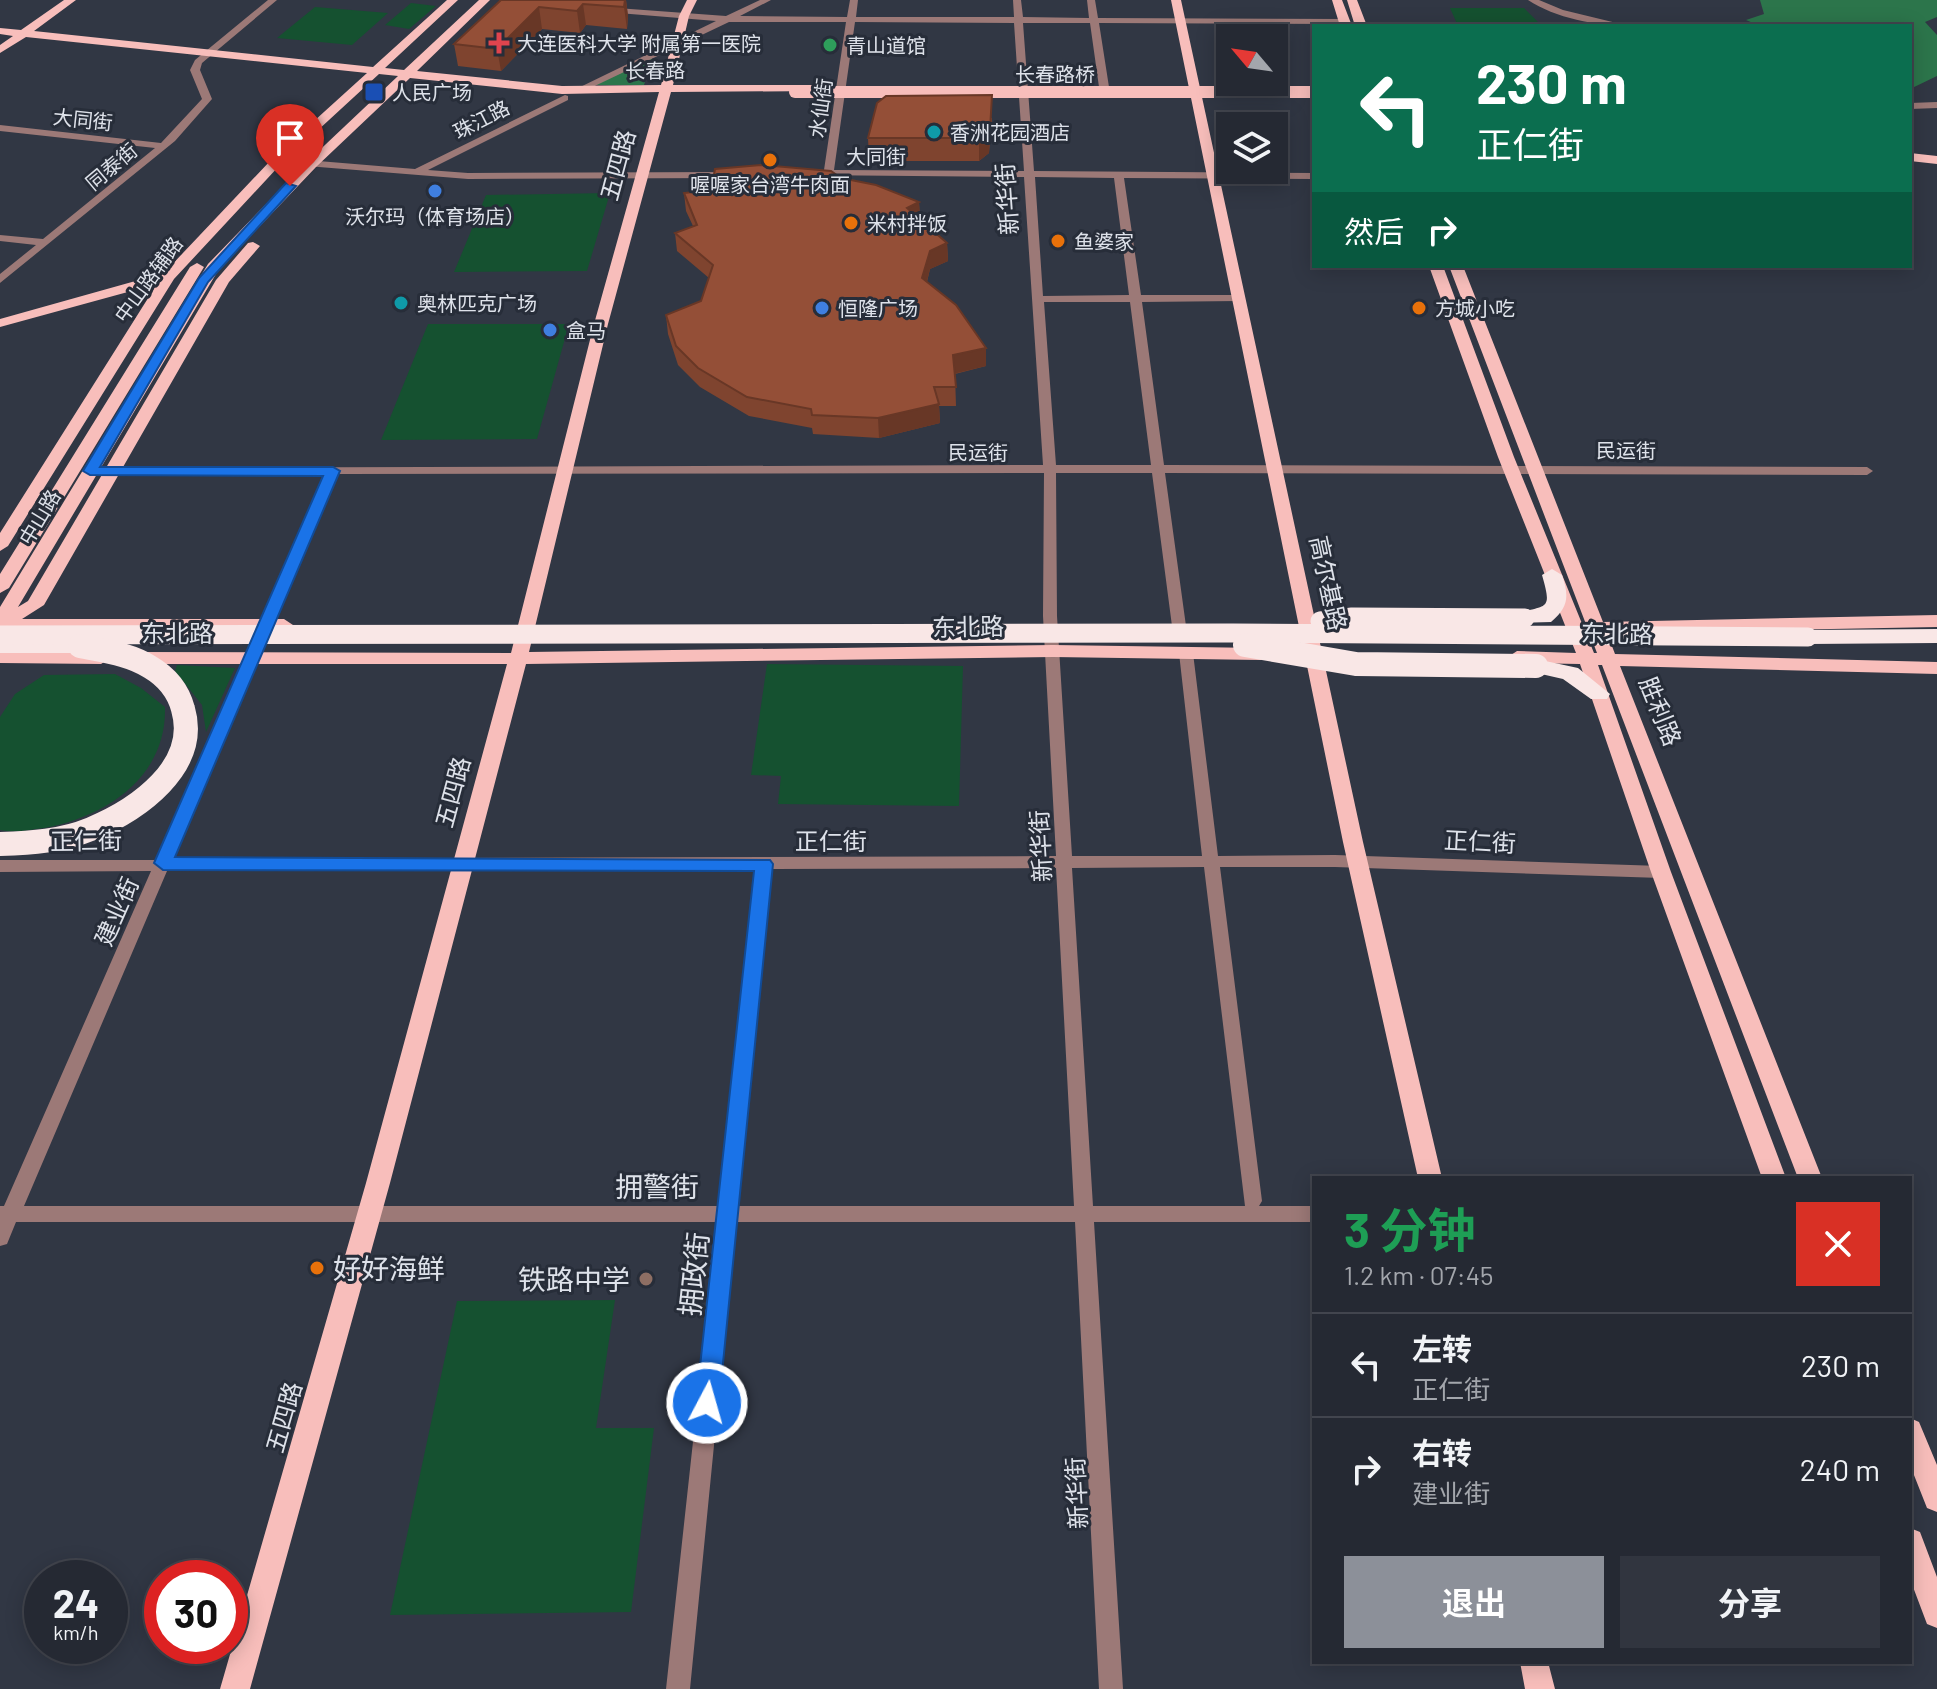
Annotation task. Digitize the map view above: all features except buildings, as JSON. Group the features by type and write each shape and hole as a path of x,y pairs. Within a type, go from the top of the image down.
{"highway":[{"path":"1234,638 1352,617 1544,617 1555,608 1558,595 1552,575"},
{"name":"东北路","path":"0,635 1812,642 1937,636"},
{"path":"1234,638 1356,664 1536,666 1570,673 1599,694"},
{"name":"东北路","path":"0,646 1234,638"},
{"name":"东北路","path":"1812,642 1937,651"},
{"path":"0,844 60,839 118,817 147,797 169,776 183,752 188,730 186,711 177,692 161,674 142,662 80,646"}],"main road":[{"path":"0,50 4,37 54,0"},
{"path":"4,37 23,34 71,0"},
{"path":"391,81 453,0"},
{"name":"中山路","path":"0,624 203,280 319,164 391,81 471,0"},
{"name":"中山路","path":"0,588 195,269 294,162 485,0"},
{"path":"391,81 498,0"},
{"name":"五四路","path":"235,1689 370,1214 525,628 601,324 644,177 684,16 692,0"},
{"name":"高尔基路","path":"1176,0 1357,861 1430,1176"},
{"path":"1337,0 1345,23"},
{"path":"1352,0 1360,24"},
{"name":"长春路","path":"23,34 391,81 565,98 664,93"},
{"name":"长春路","path":"4,37 201,58"},
{"name":"长春路","path":"391,81 664,93 1312,92"},
{"name":"中山路辅路","path":"0,546 169,276 275,163 391,81"},
{"name":"长春路","path":"1023,92 1104,87 1195,92"},
{"name":"长春路桥","path":"742,92 1312,92"},
{"path":"1912,157 1937,160"},
{"path":"0,624 35,605 223,280 319,164"},
{"path":"0,313 136,277 180,256 197,244"},
{"path":"0,323 217,263 253,246"},
{"name":"胜利路","path":"1437,268 1572,628 1598,658 1809,1176"},
{"name":"胜利路","path":"1457,268 1594,627 1599,694 1773,1176"},
{"path":"168,311 169,276"},
{"path":"97,297 132,300 144,308 145,315"},
{"name":"东北路","path":"0,624 525,628 1307,624 1572,628 1937,621"},
{"name":"东北路","path":"0,657 517,658 1053,651 1598,658 1937,668"},
{"path":"1912,1436 1937,1499"},
{"path":"1912,1547 1937,1614"},
{"path":"1534,1664 1540,1689"}],"street":[{"path":"201,58 273,0"},
{"path":"577,91 767,0"},
{"name":"水仙街","path":"829,173 854,0"},
{"name":"新华街","path":"1017,0 1050,471 1051,627 1111,1689"},
{"path":"1091,0 1104,87"},
{"path":"1532,0 1560,12 1616,24"},
{"path":"599,8 726,19 1180,18 1345,23"},
{"name":"同泰街","path":"0,280 162,146 207,99 195,70 201,58"},
{"name":"珠江路","path":"414,173 565,98"},
{"path":"1912,106 1937,105"},
{"name":"大同街","path":"0,128 162,146"},
{"path":"294,162 414,173 644,177 750,174"},
{"name":"大同街","path":"797,174 1312,176"},
{"path":"1119,175 1179,626"},
{"path":"0,238 46,243"},
{"path":"1037,299 1239,298"},
{"name":"民运街","path":"90,471 1867,471"},
{"name":"建业街","path":"0,1238 5,1214 163,863 333,471"},
{"path":"1186,653 1252,1201"},
{"name":"正仁街","path":"0,866 1357,861 1661,872"},
{"name":"拥政街","path":"678,1689 764,864"},
{"name":"拥警街","path":"5,1214 1312,1214"}],"green space":[{"path":"1760,0 1937,0 1937,17 1925,22 1937,35 1937,76 1912,88 1912,24 1755,24 1746,20 1764,14"},
{"path":"411,3 436,6 409,29 385,25"},
{"path":"315,7 388,13 352,45 277,38"},
{"path":"1450,8 1524,8 1540,24 1457,24"},
{"path":"653,56 644,85 592,85"},
{"path":"610,193 587,271 454,272 486,195"},
{"path":"428,324 569,324 537,439 381,440"},
{"path":"767,664 963,666 959,806 778,804 781,776 751,775"},
{"path":"177,665 235,668 206,732 202,705 175,671"},
{"path":"115,674 141,688 165,707 163,732 156,754 144,773 110,803 67,823 16,831 0,830 0,717 15,694 44,675"},
{"path":"615,1300 596,1428 654,1428 631,1612 390,1615 457,1301"}],"place":[{"name":"大连医科大学 附属第一医院","path":"499,43"},
{"name":"青山道馆","path":"830,45"},
{"name":"人民广场","path":"374,92"},
{"name":"香洲花园酒店","path":"934,132"},
{"name":"喔喔家台湾牛肉面","path":"770,160"},
{"name":"沃尔玛（体育场店）","path":"435,191"},
{"name":"米村拌饭","path":"851,223"},
{"name":"鱼婆家","path":"1058,241"},
{"name":"奥林匹克广场","path":"401,303"},
{"name":"恒隆广场","path":"822,308"},
{"name":"方城小吃","path":"1419,308"},
{"name":"盒马","path":"550,330"},
{"name":"好好海鲜","path":"317,1268"},
{"name":"铁路中学","path":"646,1279"}],"route":[{"path":"290,186 203,280 90,471 333,471 163,863 764,864 707,1403"}]}
